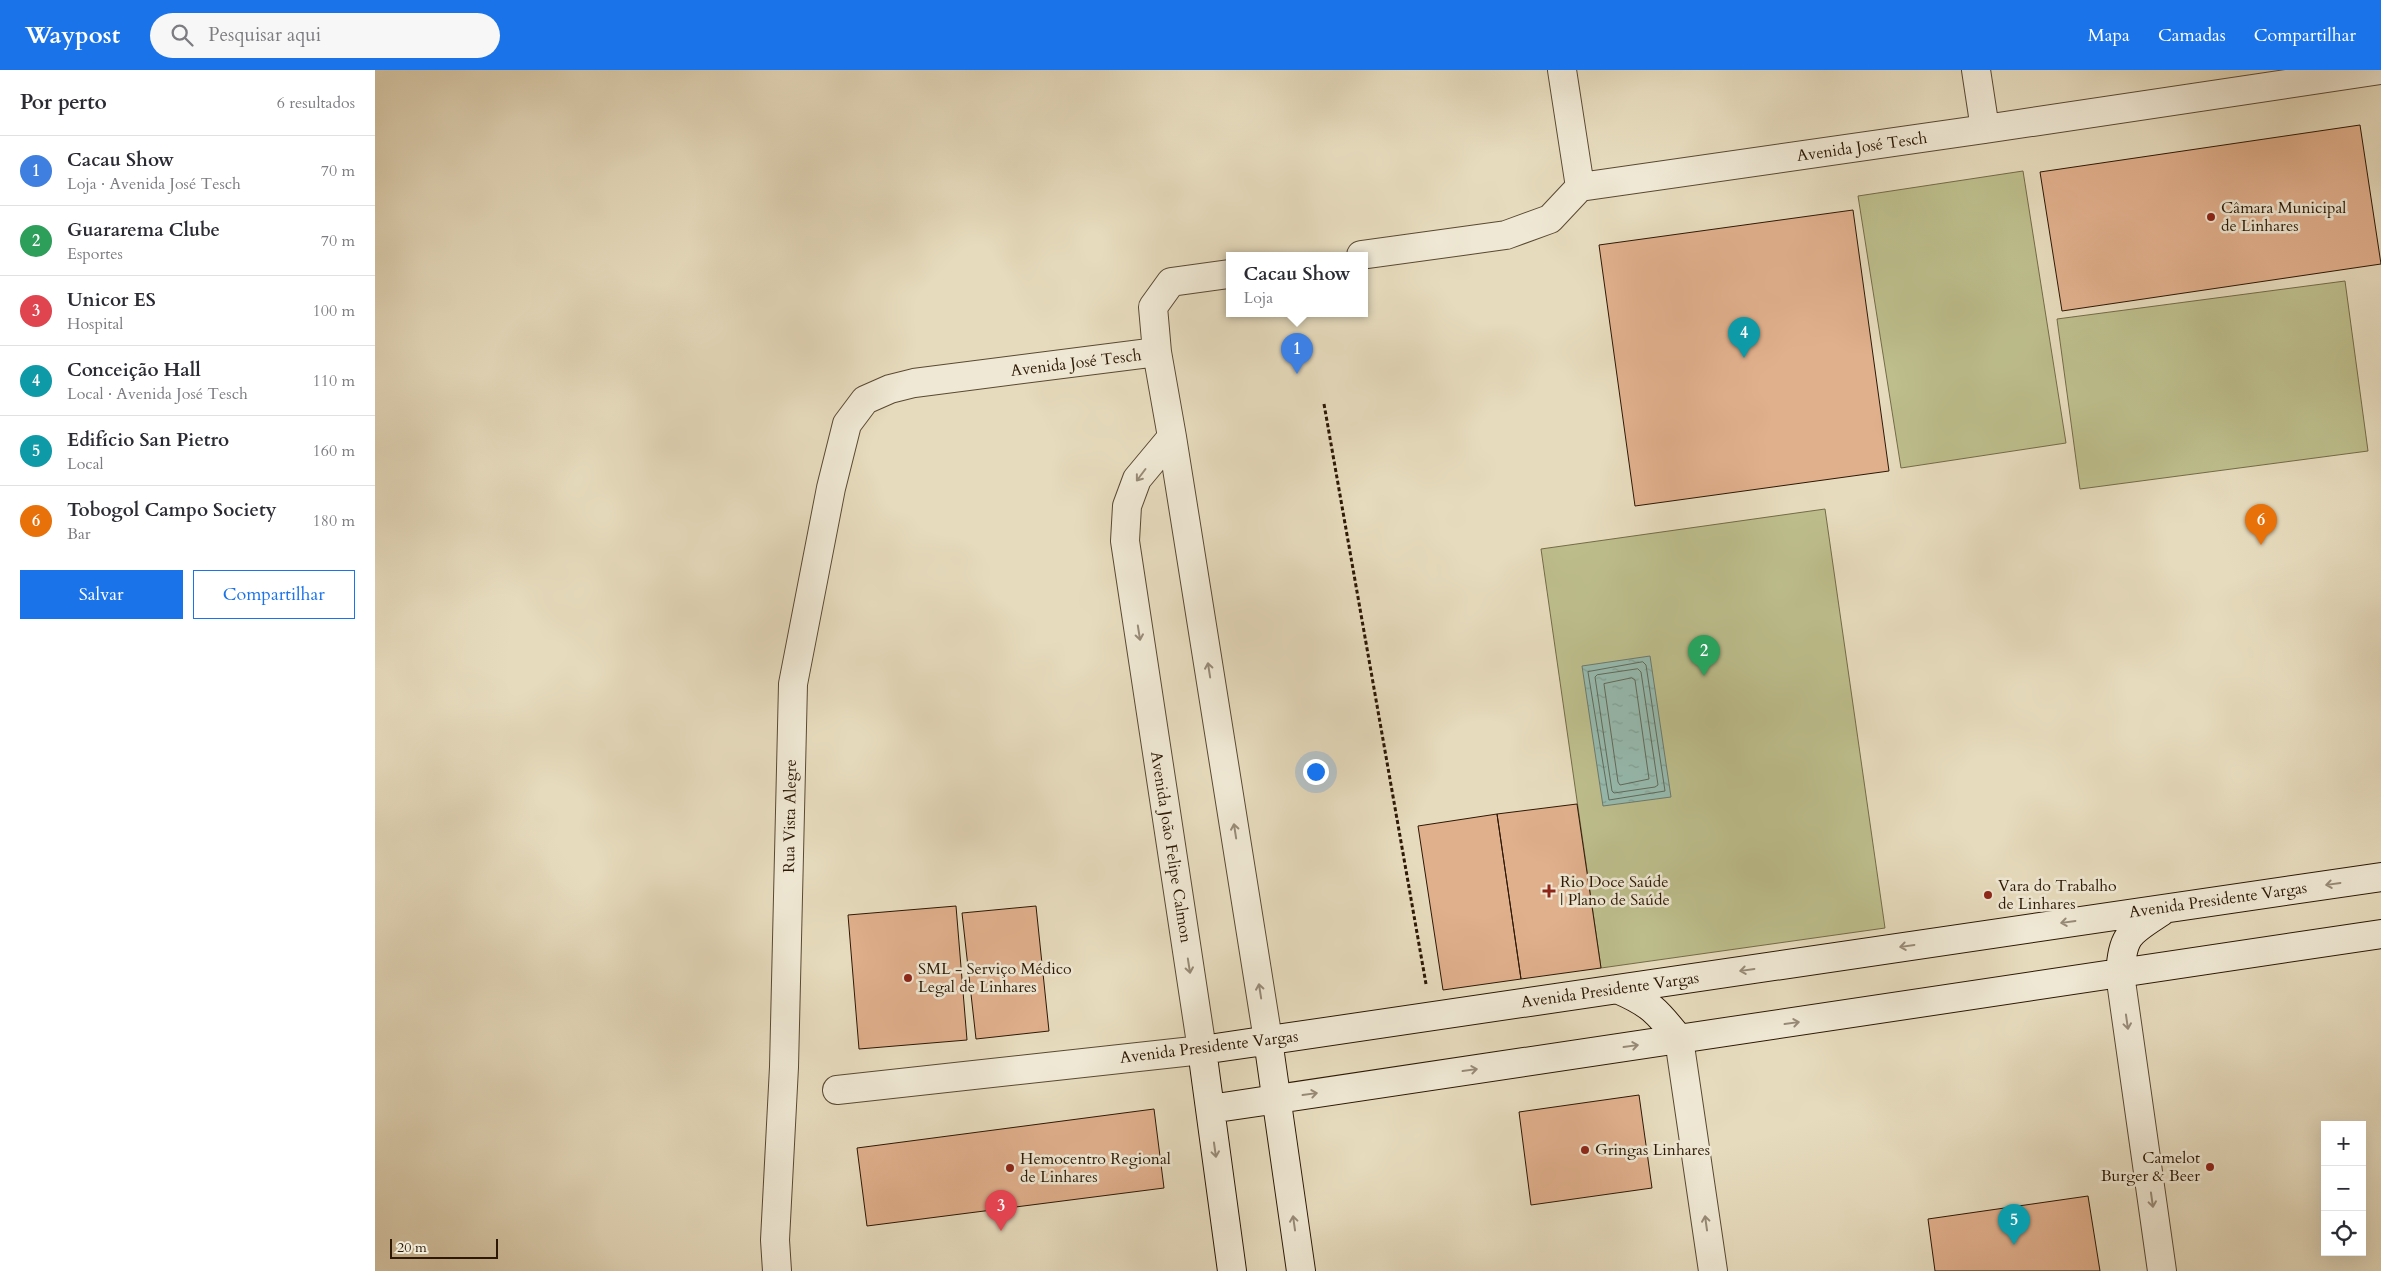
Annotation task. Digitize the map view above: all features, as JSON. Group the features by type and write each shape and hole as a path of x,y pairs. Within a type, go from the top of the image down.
{"street":[{"path":"1368,254 1506,235 1550,219 1580,186 1562,70"},
{"path":"1976,70 1985,129"},
{"name":"Avenida José Tesch","path":"1580,186 1985,129 2380,70"},
{"name":"Avenida José Tesch","path":"890,389 914,384 1157,352 1153,307 1171,282 1226,274"},
{"path":"1157,352 1268,1040 1301,1271"},
{"name":"Rua Vista Alegre","path":"777,1271 775,1240 784,1067 793,684 831,488 847,424 865,400 890,389"},
{"name":"Avenida João Felipe Calmon","path":"1172,437 1137,479 1127,506 1125,541 1202,1050 1232,1271"},
{"name":"Avenida Presidente Vargas","path":"837,1090 1202,1050 2381,876"},
{"path":"2162,1271 2120,974 2122,948 2134,930 2167,908"},
{"path":"1210,1109 2381,934"},
{"path":"1617,989 1643,1000 1661,1016 1679,1039 1713,1271"}],"path":[{"path":"1324,404 1432,1016"}],"green space":[{"path":"2023,171 2066,443 1901,468 1858,196"},
{"path":"2345,281 2368,451 2080,489 2057,319"},
{"path":"1825,509 1885,928 1601,968 1541,549"}],"water":[{"path":"1650,656 1671,797 1603,806 1582,666"}],"building":[{"name":"Câmara Municipal de Linhares","path":"2360,125 2381,264 2062,311 2040,172"},
{"path":"1853,210 1889,471 1635,506 1599,245"},
{"name":"Rio Doce Saúde | Plano de Saúde","path":"1577,804 1601,968 1521,979 1497,814"},
{"path":"1497,814 1521,979 1443,990 1418,826"},
{"name":"SML - Serviço Médico Legal de Linhares","path":"956,906 967,1040 859,1049 848,915"},
{"path":"1036,906 1049,1031 976,1039 962,913"},
{"name":"Gringas Linhares","path":"1639,1095 1652,1188 1531,1205 1519,1112"},
{"name":"Hemocentro Regional de Linhares","path":"1154,1109 1164,1188 867,1226 857,1148"},
{"path":"2088,1196 2100,1271 1935,1271 1928,1219"}],"place":[{"name":"Câmara Municipal de Linhares","path":"2211,217"},
{"name":"Conceição Hall","path":"1744,358"},
{"name":"Cacau Show","path":"1297,374"},
{"name":"Tobogol Campo Society","path":"2261,545"},
{"name":"Guararema Clube","path":"1704,676"},
{"name":"Rio Doce Saúde | Plano de Saúde","path":"1549,891"},
{"name":"Vara do Trabalho de Linhares","path":"1988,895"},
{"name":"SML - Serviço Médico Legal de Linhares","path":"908,978"},
{"name":"Gringas Linhares","path":"1585,1150"},
{"name":"Camelot Burger & Beer","path":"2210,1167"},
{"name":"Hemocentro Regional de Linhares","path":"1010,1168"},
{"name":"Unicor ES","path":"1001,1231"},
{"name":"Edifício San Pietro","path":"2014,1245"}]}
